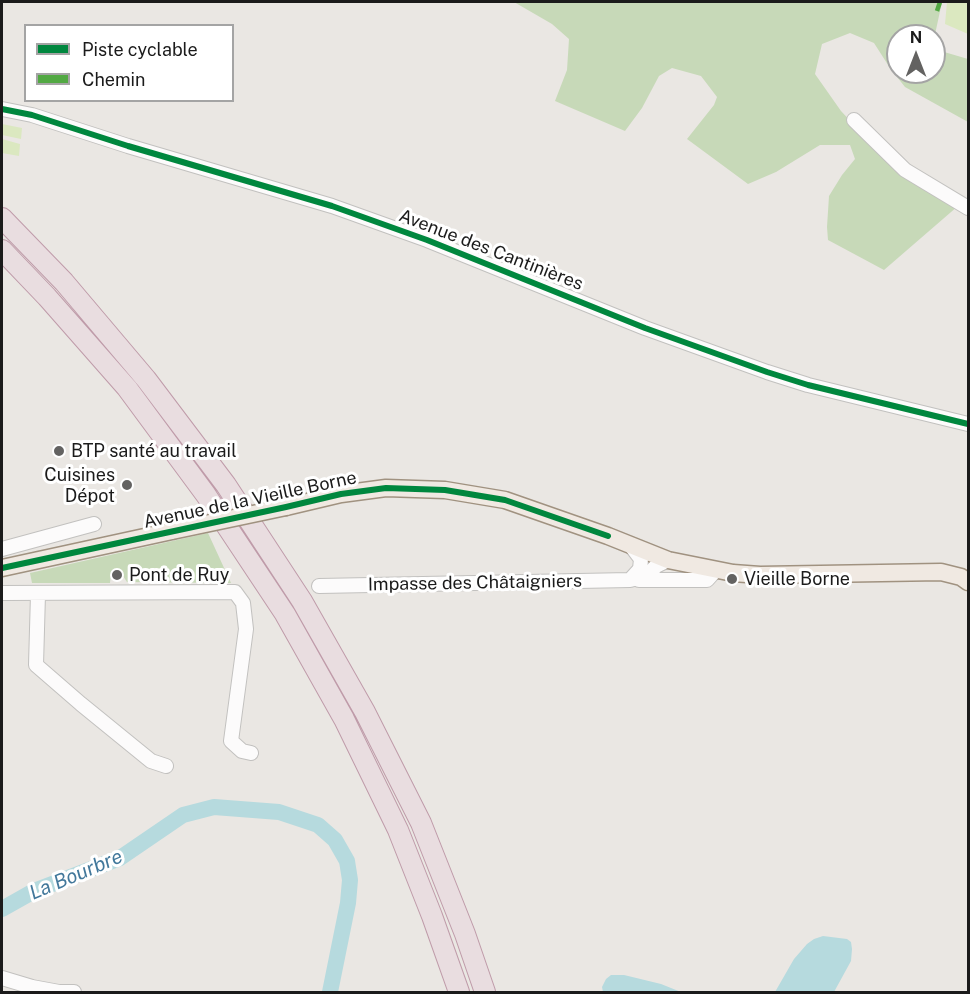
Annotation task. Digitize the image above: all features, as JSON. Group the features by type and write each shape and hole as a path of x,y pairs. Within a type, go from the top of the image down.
{"highway":[{"path":"2,218 64,282 146,379 226,485 302,601 365,712 421,823 465,934 485,993"},
{"path":"2,250 127,388 206,495 285,614 344,719 398,830 459,993"}],"main road":[{"name":"Avenue de la Vieille Borne","path":"2,568 341,494 386,488 445,490 505,500 668,560 716,570 760,575 941,572 961,577 969,582"}],"street":[{"name":"Avenue des Cantinières","path":"2,109 338,208 427,240 645,328 767,372 808,385 969,424"},
{"path":"854,120 905,170 969,208"},
{"path":"2,549 94,524"},
{"path":"630,580 640,569 641,559 631,546"},
{"name":"Impasse des Châtaigniers","path":"319,586 630,580 647,576 656,566 668,560"},
{"path":"630,580 707,580 716,570"},
{"path":"2,593 235,592 243,603 246,629 231,741 242,752 251,753"},
{"path":"38,594 36,665 151,761 166,766"},
{"path":"2,978 33,987 74,993"}],"green space":[{"path":"514,2 942,2 937,24 886,24 886,62 874,43 850,33 822,44 815,74 841,111 890,163 958,206 884,270 828,240 829,196 855,159 850,145 820,145 776,172 748,184 687,139 714,105 717,97 701,76 672,68 659,76 642,108 625,131 555,101 567,70 569,39 552,24"},
{"path":"947,2 968,2 968,34 945,24"},
{"path":"946,53 968,59 968,122 903,84 946,84"},
{"path":"2,124 22,128 21,139 2,135"},
{"path":"2,139 20,144 19,156 2,153"},
{"path":"208,533 231,583 127,582 119,570 111,572 110,583 32,583 30,573"}],"water":[{"path":"823,936 847,939 851,942 851,961 834,992 775,992 794,959 807,944"},
{"path":"611,975 624,975 661,984 681,992 603,992 602,987"}],"waterway":[{"name":"La Bourbre","path":"2,909 34,891 120,858 183,815 214,807 279,812 318,825 335,840 347,861 350,880 348,903 330,992"}],"marked path":[{"path":"937,11 940,2"}],"cycle path":[{"path":"2,109 32,115 332,206 427,240 645,328 767,372 808,385 968,424"},
{"path":"2,568 341,494 386,488 445,490 505,500 608,536"}],"place":[{"name":"BTP santé au travail","path":"59,451"},
{"name":"Cuisines Dépot","path":"127,485"},
{"name":"Pont de Ruy","path":"117,575"},
{"name":"Vieille Borne","path":"732,579"}]}
